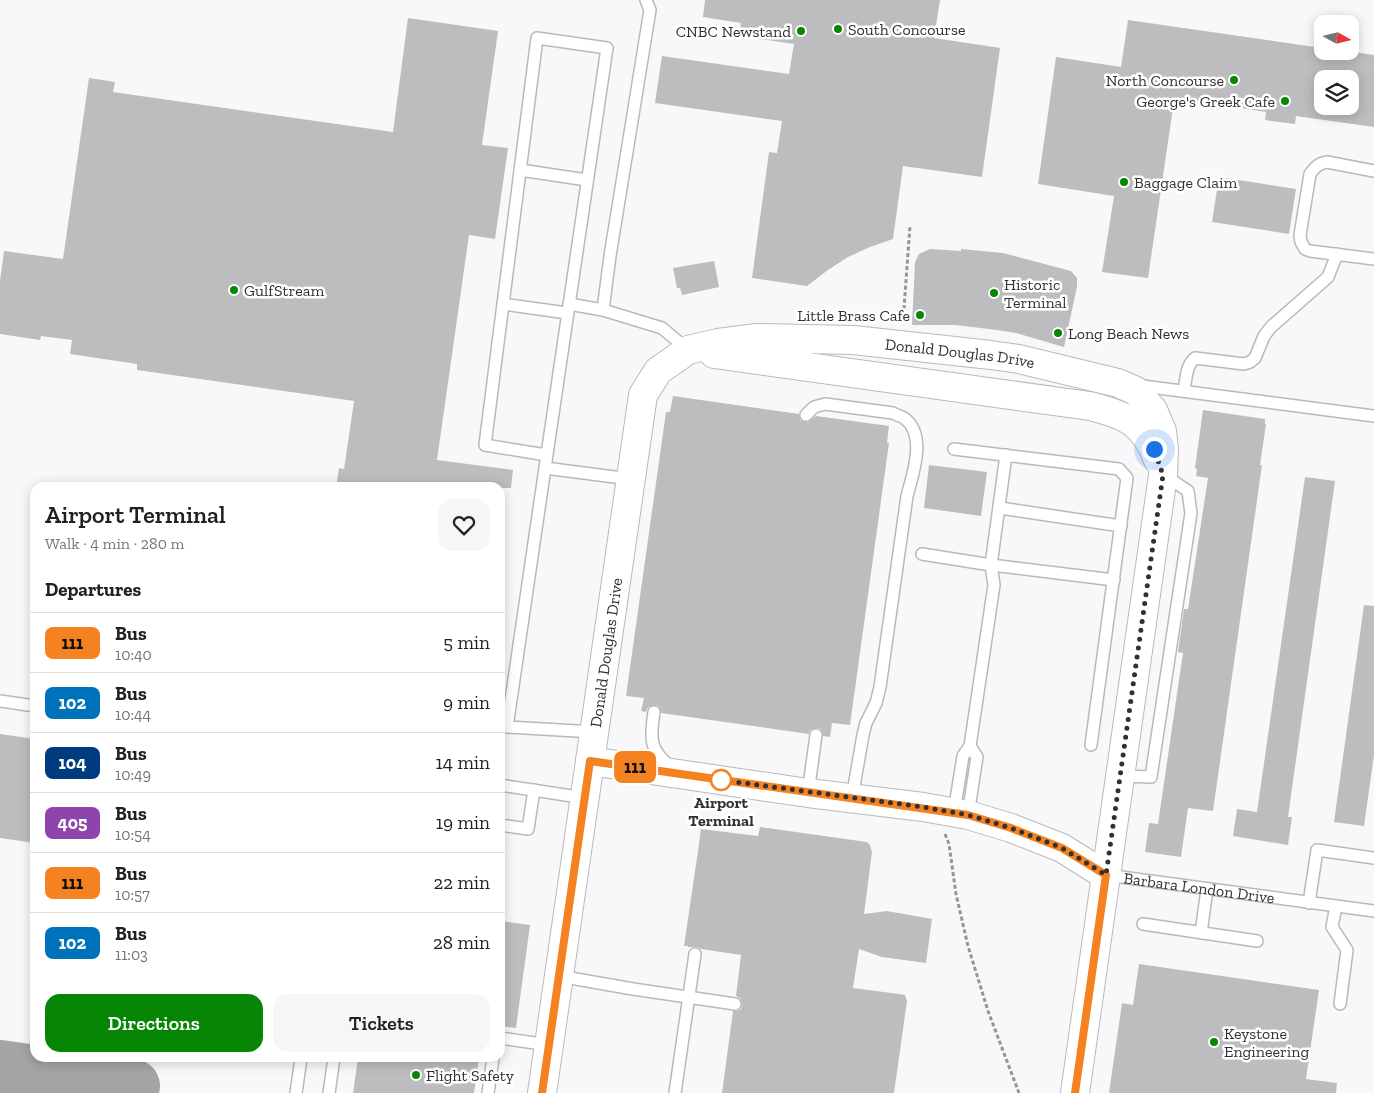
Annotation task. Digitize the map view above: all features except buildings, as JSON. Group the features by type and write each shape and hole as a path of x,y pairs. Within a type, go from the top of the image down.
{"street":[{"name":"Donald Douglas Drive","path":"542,1093 643,395 658,371 688,350 718,343 757,338 854,340 1019,359 1118,382 1136,391 1153,410 1162,431 1164,450 1163,475 1075,1093"},
{"name":"Donald Douglas Drive","path":"688,350 1090,406 1115,412 1131,421 1143,431 1154,449 1163,475"},
{"name":"Barbara London Drive","path":"590,761 852,798 1011,828 1062,848 1106,875"}],"lane":[{"path":"603,310 650,10 646,0"},
{"path":"546,455 485,445 538,38 607,48 507,727 594,732"},
{"path":"1374,171 1327,162 1315,167 1310,174 1300,235 1304,248 1310,251 1374,258"},
{"path":"520,170 587,180"},
{"path":"1184,391 1187,372 1191,362 1196,358 1244,364 1255,358 1264,336 1271,327 1328,277 1336,254"},
{"path":"503,304 603,310 662,328 688,350"},
{"path":"1118,382 1374,416"},
{"path":"806,415 814,407 825,404 893,414 904,417 912,426 917,436 917,448 907,496 880,688 876,703 866,723 852,798"},
{"path":"954,449 1119,469 1127,478 1091,745"},
{"path":"955,818 977,756 970,746 994,585 992,565 1006,455"},
{"path":"545,468 630,479"},
{"path":"1000,508 1121,526"},
{"path":"922,554 992,565 1114,580"},
{"path":"0,701 30,705"},
{"path":"654,712 651,733 654,748 662,760 681,774"},
{"path":"808,793 816,735"},
{"path":"505,786 585,798"},
{"path":"505,826 528,829 534,790"},
{"path":"1309,903 1317,850 1374,858"},
{"name":"Barbara London Drive","path":"1106,875 1374,911"},
{"path":"1201,933 1207,889"},
{"path":"1336,906 1332,927 1347,950 1340,1004"},
{"path":"1143,924 1257,941"},
{"path":"674,1093 695,954"},
{"path":"560,976 734,1004"},
{"path":"505,1039 549,1045"},
{"path":"296,1093 300,1062"},
{"path":"329,1093 333,1062"},
{"path":"488,1093 492,1062"}],"path":[{"path":"903,326 910,226"},
{"path":"955,818 949,844 956,894 968,946 988,1011 1019,1093"}],"taxiway":[{"path":"0,1067 133,1086"}],"bus line":[{"name":"111","path":"542,1093 590,761 808,793 923,807 968,815 1011,828 1062,848 1106,875 1075,1093"}],"place":[{"name":"South Concourse","path":"838,29"},
{"name":"CNBC Newstand","path":"801,31"},
{"name":"North Concourse","path":"1234,80"},
{"name":"George's Greek Cafe","path":"1285,101"},
{"name":"Baggage Claim","path":"1124,182"},
{"name":"GulfStream","path":"234,290"},
{"name":"Historic Terminal","path":"994,293"},
{"name":"Little Brass Cafe","path":"920,315"},
{"name":"Long Beach News","path":"1058,333"},
{"name":"Airport Terminal","path":"721,780"},
{"name":"Keystone Engineering","path":"1214,1042"},
{"name":"Flight Safety","path":"416,1075"}],"route":[{"path":"721,780 923,807 968,815 1011,828 1062,848 1106,875 1163,475 1154,449"}]}
